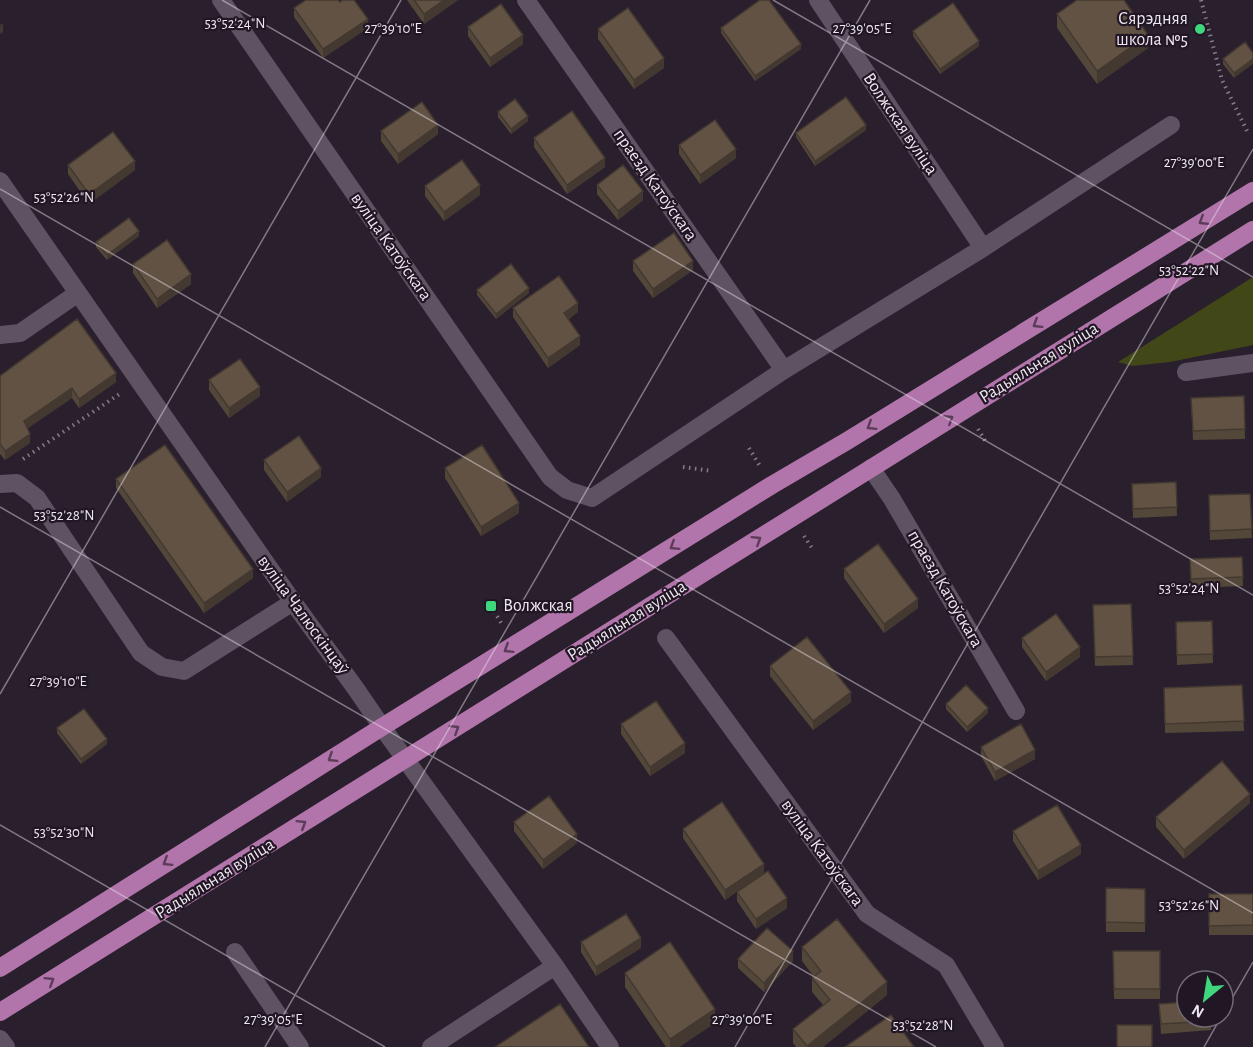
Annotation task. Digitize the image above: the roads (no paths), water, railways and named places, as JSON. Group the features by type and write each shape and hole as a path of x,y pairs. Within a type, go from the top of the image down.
{"main road":[{"name":"Радыяльная вуліца","path":"0,968 381,727 1253,191"},
{"name":"Радыяльная вуліца","path":"0,1012 1253,230"}],"street":[{"name":"вуліца Катоўскага","path":"221,0 550,477 567,490 592,498 784,370"},
{"name":"праезд Катоўскага","path":"526,0 784,370"},
{"name":"Волжская вуліца","path":"818,0 982,248"},
{"path":"784,370 982,248 1171,125"},
{"name":"вуліца Чалюскінцаў","path":"0,181 381,727 555,966 610,1047"},
{"path":"0,335 20,333 78,293"},
{"path":"1186,372 1253,363"},
{"name":"праезд Катоўскага","path":"871,468 892,499 1016,711"},
{"path":"0,484 16,483 37,498 141,653 162,667 184,670 293,602"},
{"name":"вуліца Катоўскага","path":"666,638 867,914 946,965 995,1047"},
{"path":"235,952 300,1047"},
{"path":"431,1047 555,966"},
{"path":"0,1039 6,1047"}],"place":[{"name":"Сярэдняя школа №5","path":"1200,29"},
{"name":"Волжская","path":"491,606"}]}
